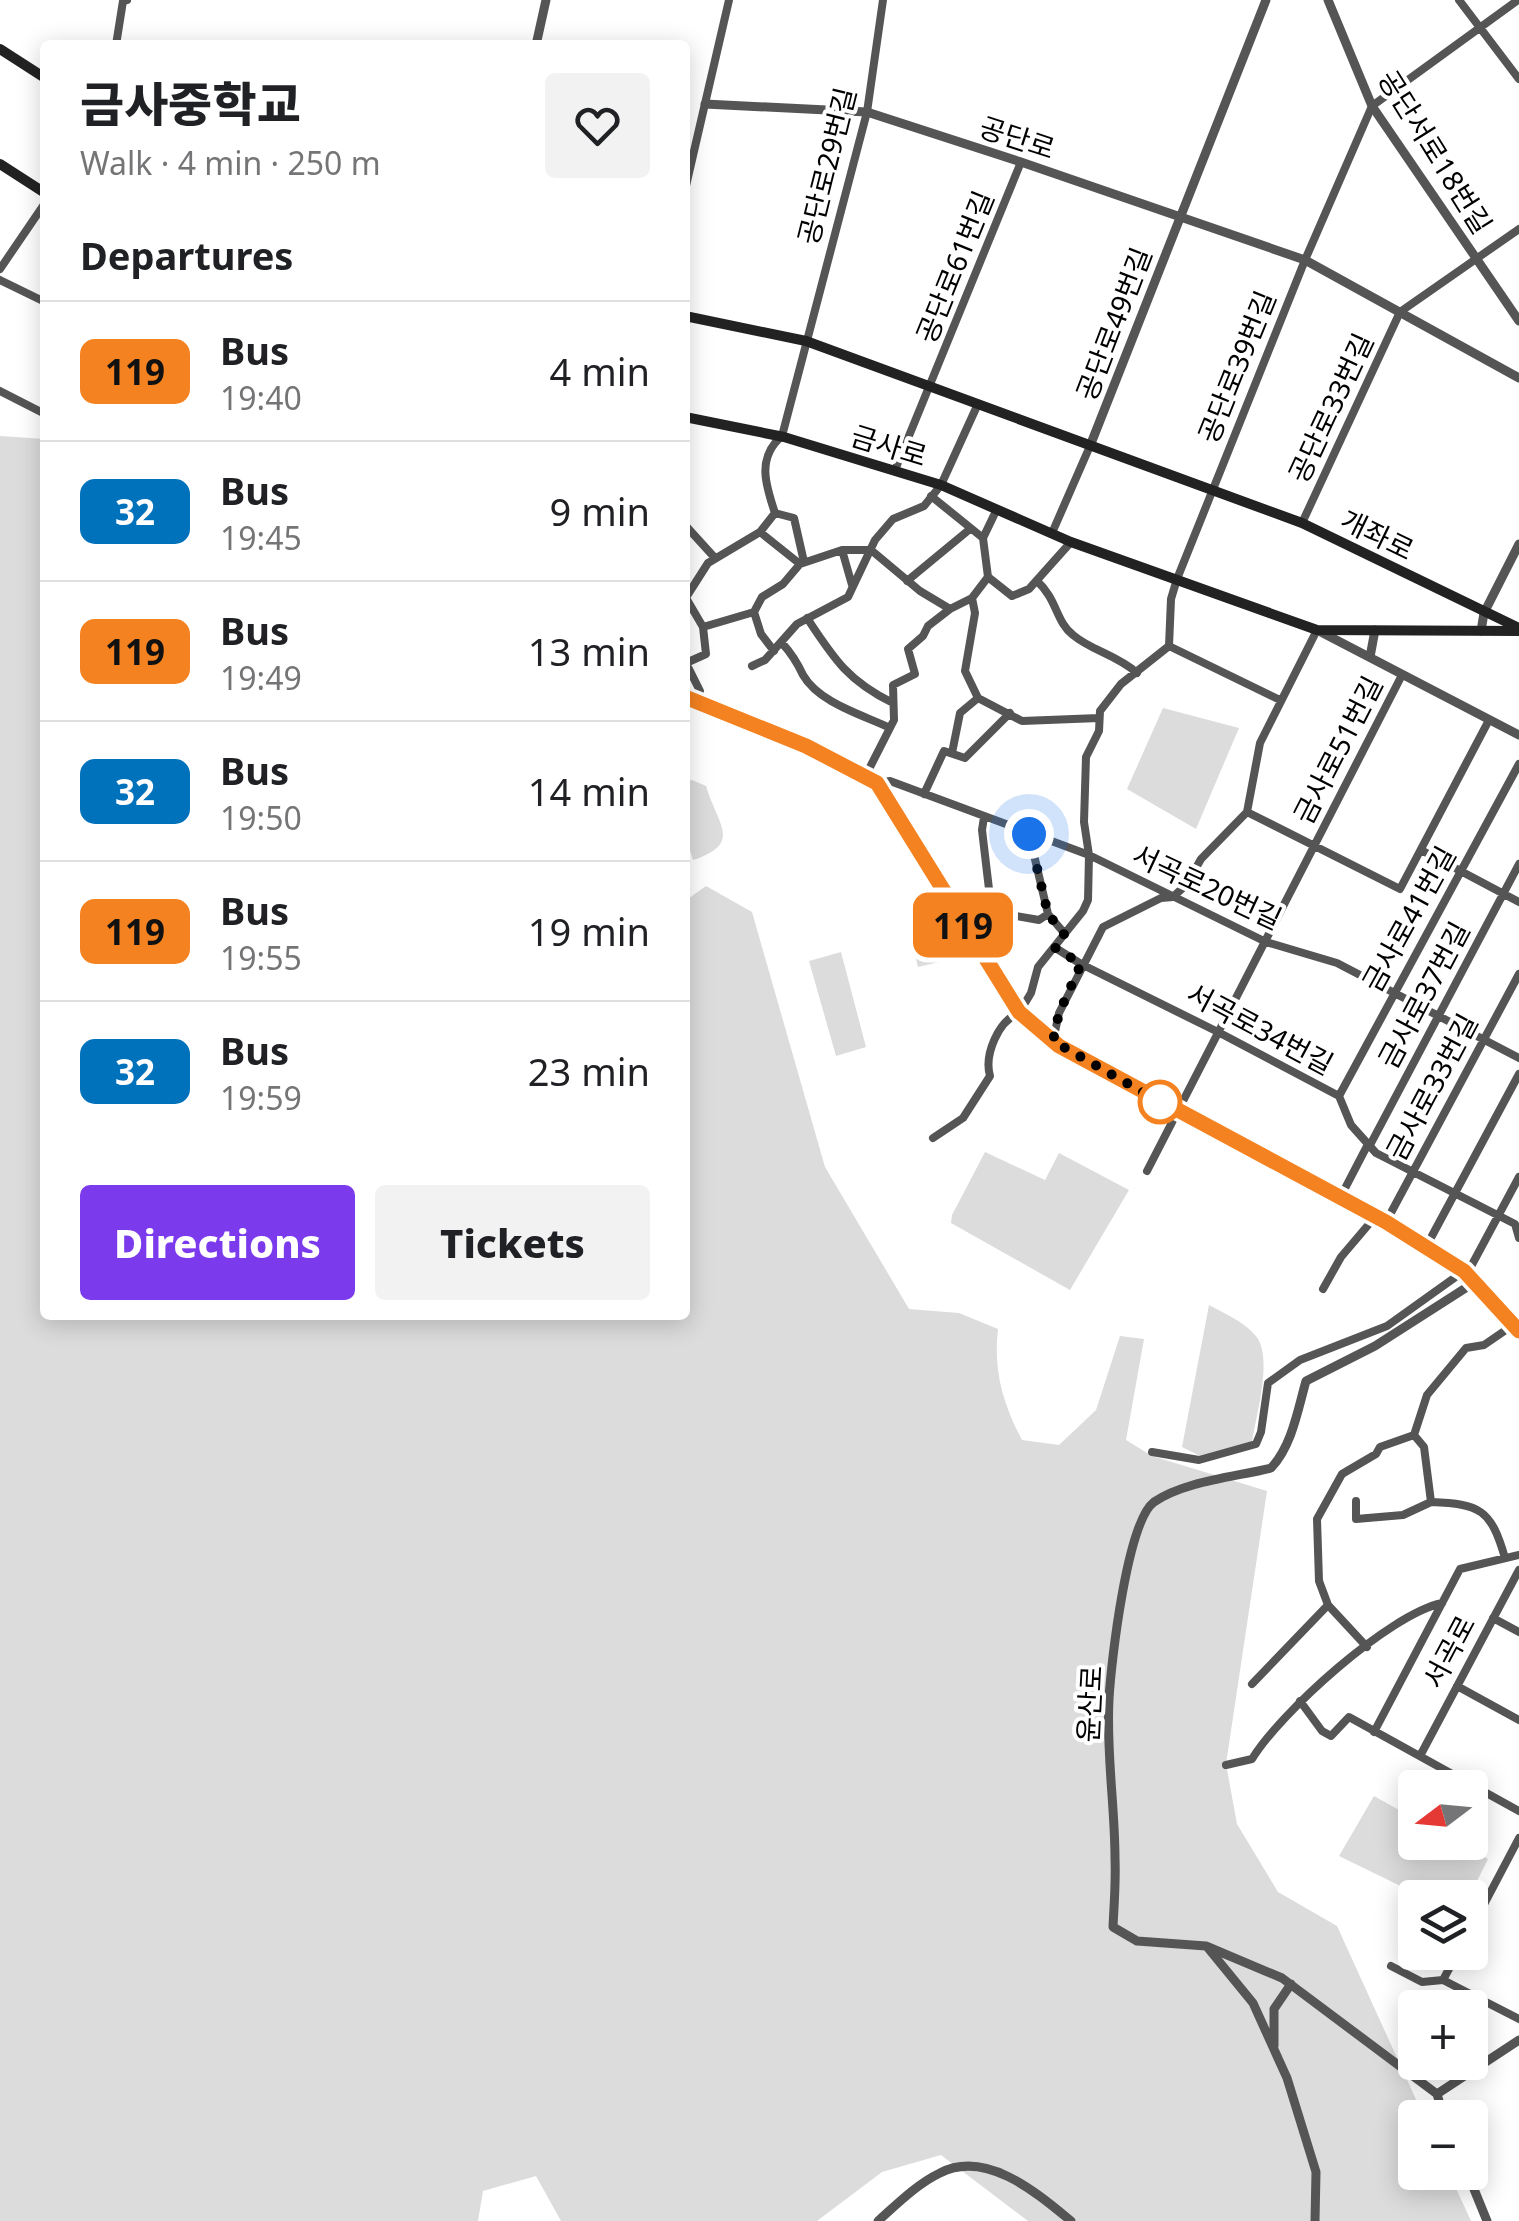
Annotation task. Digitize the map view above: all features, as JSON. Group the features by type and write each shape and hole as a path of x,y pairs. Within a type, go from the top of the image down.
{"main road":[{"path":"0,50 40,75"},
{"path":"0,164 40,190"},
{"name":"개좌로","path":"690,317 806,341 1302,523 1519,630"},
{"name":"금사로","path":"690,418 782,436 940,485 1071,542 1317,630 1519,630"}],"street":[{"path":"117,40 123,1 127,0"},
{"path":"537,40 546,0"},
{"path":"690,168 729,0"},
{"name":"공단로29번길","path":"806,341 866,112 883,0"},
{"name":"공단로49번길","path":"1090,446 1266,0"},
{"name":"공단서로18번길","path":"1328,0 1372,106 1519,321"},
{"path":"1459,0 1519,79"},
{"path":"1305,260 1372,106 1518,0"},
{"name":"공단로","path":"705,104 866,112 1021,162 1305,260 1519,378"},
{"name":"공단로61번길","path":"930,388 1021,162"},
{"path":"0,269 40,210"},
{"path":"1400,312 1519,229"},
{"name":"공단로39번길","path":"1211,491 1305,260"},
{"path":"0,280 40,300"},
{"name":"공단로33번길","path":"1302,523 1400,312"},
{"path":"775,514 763,478 769,452 782,436 806,341"},
{"path":"894,470 930,388"},
{"path":"0,391 40,411"},
{"path":"752,666 765,660 807,618 832,609 848,597 875,540 893,519 924,506 940,485 977,406"},
{"path":"1052,534 1090,446"},
{"path":"933,1138 963,1118 990,1076 988,1067 998,1032 1019,1012 1031,993 1038,967 1088,900 1086,757 1099,732 1108,698 1169,646 1171,599 1211,491"},
{"path":"931,496 984,538"},
{"path":"866,775 894,720 893,685 915,674 908,649 928,626 972,598 988,577 984,538 996,512"},
{"path":"690,590 715,558 760,532 775,514"},
{"path":"775,514 794,518 802,563"},
{"path":"908,581 970,529"},
{"path":"690,531 715,558"},
{"path":"760,532 802,563"},
{"path":"988,577 1012,596 1029,590 1071,542"},
{"path":"1482,632 1484,613 1519,544"},
{"path":"842,550 852,585"},
{"path":"774,651 761,634 754,612 762,596 783,584 802,563 842,550 871,550 950,609"},
{"path":"1037,582 1057,605 1062,623 1070,633 1115,656 1137,673"},
{"path":"972,598 976,613 965,671 978,698 1022,721 1100,718"},
{"path":"690,605 703,627 706,654 690,661"},
{"path":"703,627 754,612"},
{"path":"807,618 832,656 862,688 894,703"},
{"path":"1053,1041 1059,1013 1103,927 1161,898 1173,897 1187,884 1201,859 1247,812 1260,743 1317,630"},
{"name":"금사로","path":"1317,630 1519,735"},
{"path":"1370,657 1375,630"},
{"path":"782,642 800,663 804,676 830,701 890,728"},
{"path":"1169,646 1280,700"},
{"path":"690,671 700,692 696,702"},
{"name":"금사로51번길","path":"1147,1171 1402,675"},
{"path":"924,794 948,752 960,713 978,698"},
{"path":"690,699 806,746 877,783 1019,1012 1053,1041 1386,1222 1468,1276 1517,1325 1484,1345 1466,1348 1427,1395 1414,1435"},
{"path":"948,752 965,758 1010,713"},
{"path":"1314,846 1400,889 1489,720"},
{"name":"금사로41번길","path":"1339,1096 1519,764"},
{"name":"서곡로20번길","path":"877,783 890,781 1089,856 1266,942 1337,963 1519,1058"},
{"name":"금사로51번길","path":"1247,812 1314,846"},
{"path":"984,817 982,830 991,906 1004,914 1039,920 1048,914"},
{"path":"1029,834 1048,914 1064,934"},
{"path":"1421,850 1519,902"},
{"name":"금사로37번길","path":"1340,1198 1519,864"},
{"path":"986,962 1004,914"},
{"name":"서곡로34번길","path":"1054,947 1339,1096 1351,1124 1368,1146 1515,1224 1519,1238"},
{"name":"금사로33번길","path":"1386,1222 1519,974"},
{"path":"1426,1247 1519,1074"},
{"path":"1152,1452 1199,1460 1256,1444 1262,1432 1268,1382 1300,1360 1387,1326 1468,1276 1519,1177"},
{"path":"1322,1289 1341,1257 1375,1216"},
{"name":"윤산로","path":"1206,1946 1137,1941 1113,1928 1116,1858 1110,1800 1108,1698 1134,1538 1152,1503 1183,1490 1271,1468 1289,1436 1306,1380 1376,1346 1468,1276"},
{"path":"1414,1435 1424,1447 1431,1502"},
{"path":"1367,1647 1328,1606 1319,1581 1317,1519 1348,1468 1376,1454 1380,1447 1414,1435"},
{"path":"1356,1500 1356,1519 1402,1515 1431,1502 1464,1504 1484,1511 1496,1529 1505,1558"},
{"path":"1374,1732 1460,1569 1519,1556"},
{"name":"서곡로","path":"1420,1756 1519,1570"},
{"path":"1226,1764 1252,1759 1267,1735 1300,1701 1412,1614 1442,1603"},
{"path":"1252,1684 1328,1606"},
{"path":"1493,1618 1519,1632"},
{"path":"1457,1686 1519,1720"},
{"path":"1300,1701 1331,1736 1349,1717 1519,1811"},
{"path":"1488,1897 1519,1838"},
{"path":"1206,1946 1291,1984 1437,2094 1439,2100"},
{"path":"1206,1946 1253,2003 1287,2078 1316,2172 1315,2221"},
{"path":"1391,1966 1422,1982 1443,1980 1519,2019"},
{"path":"1443,1980 1448,1970"},
{"path":"1274,2050 1274,2009 1291,1984"},
{"path":"1437,2094 1519,2040"},
{"path":"878,2221 942,2171 976,2166 1028,2186 1071,2221"},
{"path":"1474,2190 1487,2221"}],"shaded area":[{"path":"0,436 40,439 40,1320 690,1320 690,897 706,886 752,912 825,1167 909,1309 959,1313 998,1329 1001,1386 1022,1440 1059,1445 1096,1410 1120,1336 1144,1339 1126,1440 1152,1456 1267,1491 1226,1764 1237,1824 1278,1892 1337,1926 1398,2060 1398,2080 1407,2080 1416,2100 1398,2100 1398,2190 1457,2190 1471,2221 1028,2221 941,2155 882,2172 817,2221 561,2221 536,2176 483,2191 478,2221 0,2221"},
{"path":"1163,708 1239,728 1196,829 1127,789"},
{"path":"690,781 706,786 723,832 718,847 693,860 690,850"},
{"path":"929,922 939,962 918,967 908,927"},
{"path":"841,952 866,1047 836,1056 809,961"},
{"path":"985,1152 1045,1180 1059,1153 1129,1190 1070,1290 951,1223"},
{"path":"1209,1305 1255,1335 1263,1356 1263,1371 1252,1442 1200,1456 1182,1447"},
{"path":"1374,1796 1398,1809 1398,1860 1488,1860 1478,1880 1398,1880 1398,1885 1339,1856"}],"bus line":[{"name":"119","path":"690,699 806,746 877,783 1019,1012 1059,1046 1386,1222 1464,1271 1519,1331"}],"route":[{"path":"1029,834 1042,897 1048,914 1064,934 1054,947 1081,964 1059,1013 1053,1041 1160,1102"}]}
